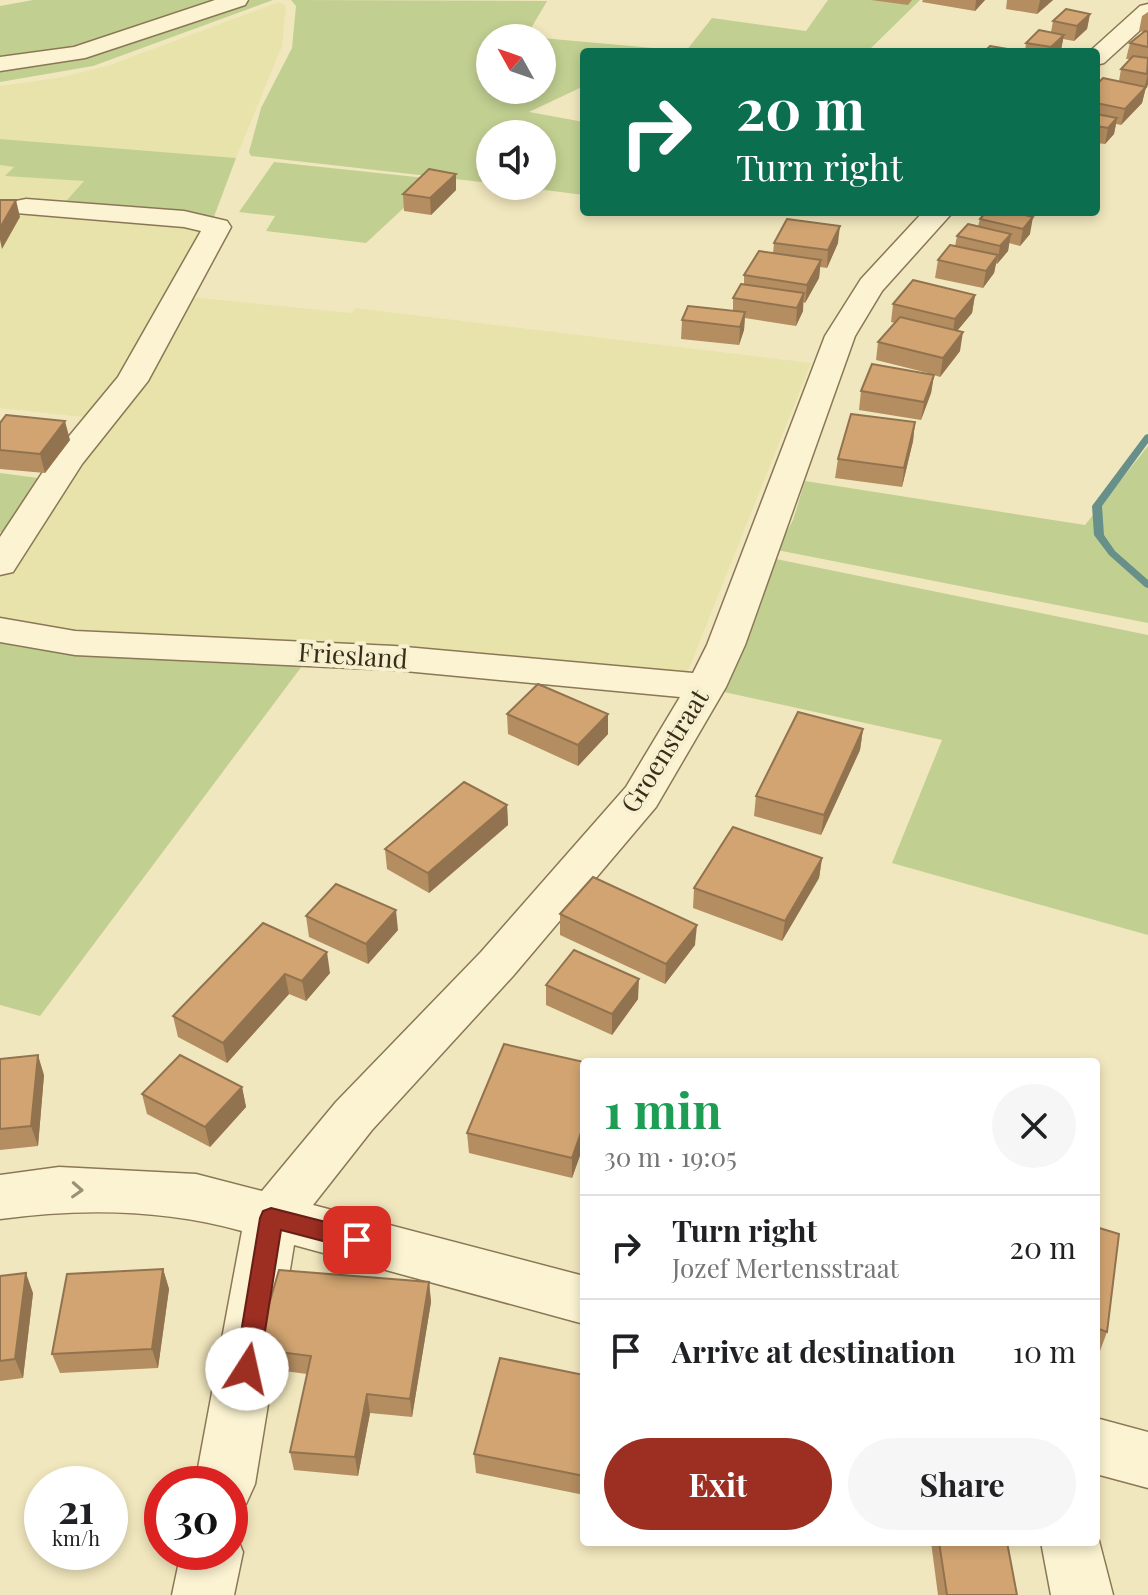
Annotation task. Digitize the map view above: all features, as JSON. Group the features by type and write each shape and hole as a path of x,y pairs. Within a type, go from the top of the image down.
{"street":[{"path":"0,64 77,53 237,0"},
{"path":"1137,0 1148,2"},
{"path":"1100,54 1148,11"},
{"path":"0,564 68,459 132,381 217,227 184,219 26,207"},
{"name":"Groenstraat","path":"271,1218 354,1116 497,964 641,797 706,687 726,645 840,336 856,303 877,275 935,216"},
{"name":"Friesland","path":"0,630 75,643 394,658 706,687"},
{"path":"0,1197 59,1189 196,1196 580,1299"},
{"path":"228,1466 271,1218"},
{"path":"1100,1447 1148,1460"},
{"path":"1072,1546 1082,1595"},
{"path":"203,1595 208,1570"}],"shaded area":[{"path":"279,2 286,6 282,46 236,158 0,139 0,86 63,77 110,65"},
{"path":"0,165 15,166 6,176 85,181 61,207 203,227 201,250 92,418 0,408"},
{"path":"189,297 352,313 355,308 811,363 686,676 89,637 8,625 0,617 0,580 12,555"}],"green space":[{"path":"33,0 220,0 63,51 0,60 0,6"},
{"path":"251,0 273,0 93,66 0,82 0,69 94,53"},
{"path":"291,0 547,1 534,24 476,24 476,104 546,104 529,112 580,121 580,194 556,191 556,120 476,120 476,181 251,156 249,152 261,108 292,48 296,6"},
{"path":"828,0 920,0 871,48 688,48 712,18 806,31"},
{"path":"556,39 653,48 580,48 580,88 556,99"},
{"path":"0,139 236,158 212,222 61,207 84,181 5,176 14,167 0,165"},
{"path":"274,162 435,179 366,243 266,231 275,216 239,212"},
{"path":"1148,446 1148,623 777,550 793,520 805,481 1085,525"},
{"path":"0,473 46,479 11,533 0,532"},
{"path":"776,559 1148,635 1148,935 892,863 942,740 724,692"},
{"path":"0,634 308,658 40,1016 0,1005"}],"building":[{"path":"1066,9 1090,14 1077,26 1053,21"},
{"path":"1039,30 1064,35 1051,47 1026,43"},
{"path":"1145,31 1148,32 1148,47 1130,43"},
{"path":"1133,56 1148,58 1147,74 1121,69"},
{"path":"1103,78 1146,87 1125,109 1100,104 1100,81"},
{"path":"1100,115 1117,118 1108,128 1100,127"},
{"path":"429,169 456,174 430,198 403,194"},
{"path":"0,200 16,200 0,228"},
{"path":"983,216 1033,217 1023,229 980,219"},
{"path":"787,219 840,226 828,250 774,243"},
{"path":"968,224 1011,234 1000,246 957,236"},
{"path":"950,245 998,255 986,271 938,260"},
{"path":"759,251 821,260 807,285 744,275"},
{"path":"913,280 975,295 955,319 893,304"},
{"path":"741,284 804,293 797,308 733,298"},
{"path":"688,306 745,312 740,327 682,320"},
{"path":"900,317 963,332 943,358 878,342"},
{"path":"872,364 934,375 924,402 861,391"},
{"path":"851,414 915,422 904,468 838,459"},
{"path":"6,415 65,421 40,454 0,450 0,423"},
{"path":"538,684 608,714 578,745 507,714"},
{"path":"798,712 863,729 824,815 756,796"},
{"path":"464,782 507,805 428,873 385,849"},
{"path":"733,827 822,858 785,921 694,888"},
{"path":"593,877 697,925 666,964 560,914"},
{"path":"336,884 396,910 366,944 306,916"},
{"path":"263,923 327,952 302,981 285,974 223,1043 173,1016"},
{"path":"574,950 639,979 612,1014 546,985"},
{"path":"504,1044 580,1061 580,1135 572,1158 467,1133"},
{"path":"38,1055 31,1126 0,1129 0,1059"},
{"path":"180,1055 242,1087 205,1127 142,1094"},
{"path":"1100,1228 1119,1234 1107,1332 1100,1329"},
{"path":"163,1269 152,1349 52,1354 67,1274"},
{"path":"279,1270 429,1282 410,1399 367,1394 355,1457 290,1452 311,1356 256,1349"},
{"path":"26,1273 15,1359 0,1361 0,1276"},
{"path":"500,1358 580,1374 580,1475 474,1454"},
{"path":"940,1546 1008,1546 1017,1595 947,1595"}],"waterway":[{"path":"1148,437 1097,506 1099,535 1112,553 1148,585"}],"route":[{"path":"247,1369 271,1218 357,1240"}]}
